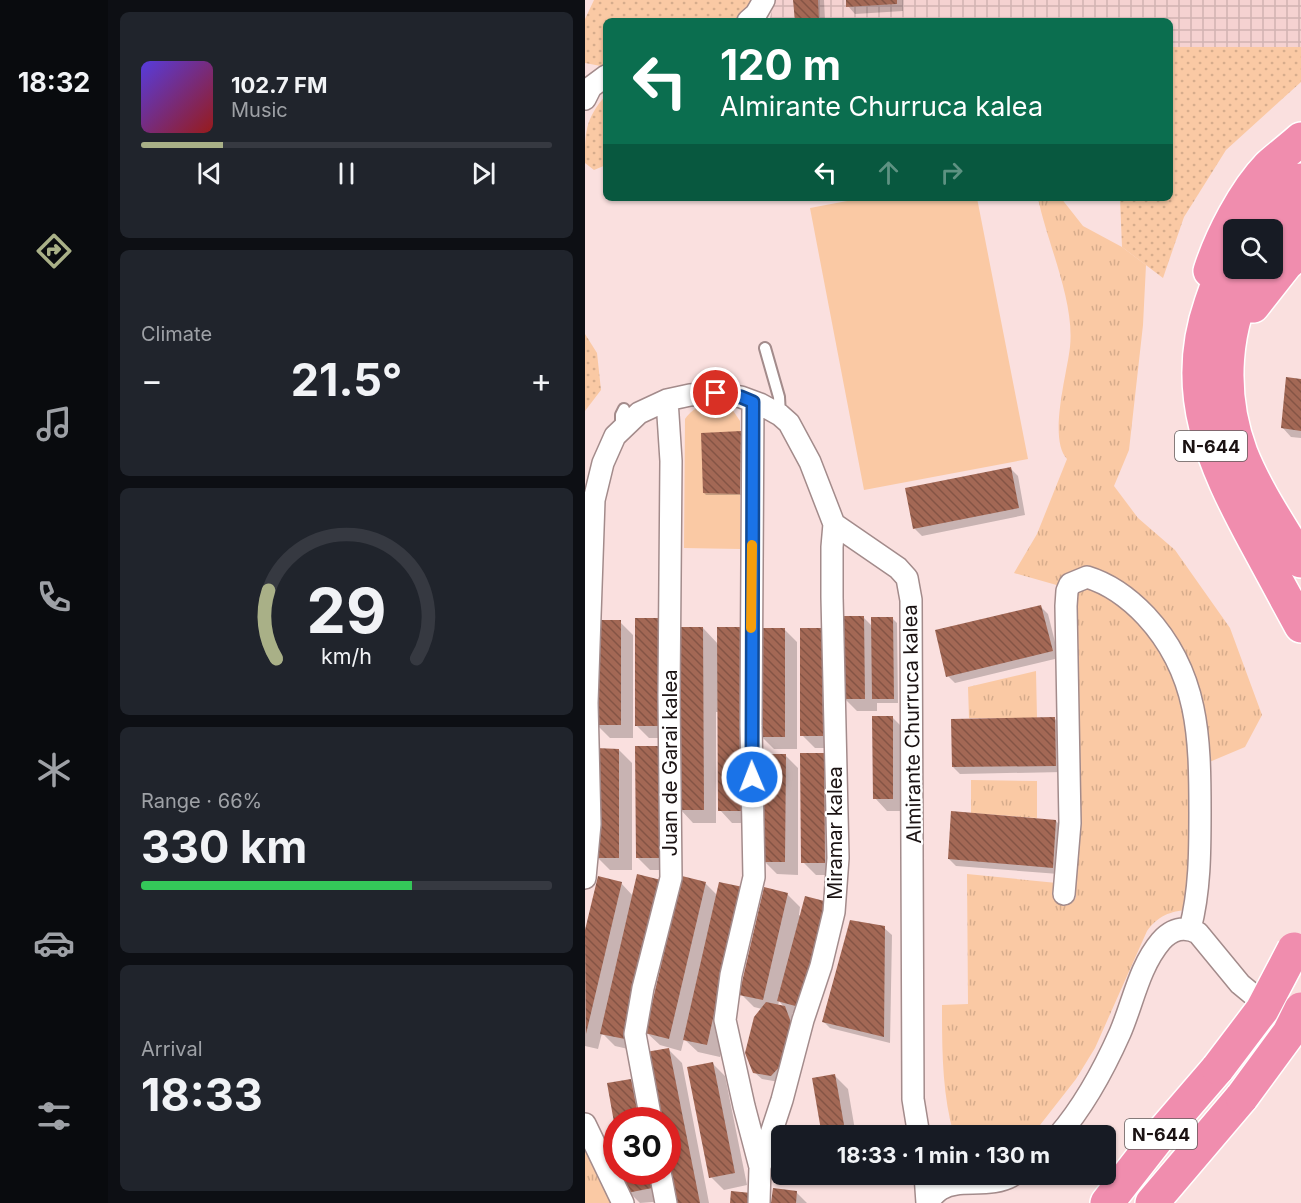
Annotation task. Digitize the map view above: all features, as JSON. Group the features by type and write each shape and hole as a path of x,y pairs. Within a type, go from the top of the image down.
{"highway":[{"path":"1201,344 1206,282 1217,249 1241,205 1268,168 1301,139"},
{"path":"1258,219 1274,201 1301,180"},
{"path":"1283,234 1301,215"},
{"path":"1227,375 1235,346 1254,303 1286,264 1301,251"},
{"name":"N-644","path":"1223,272 1205,319 1201,344 1199,376 1201,405 1207,435 1227,490 1301,626"},
{"name":"N-644","path":"1251,279 1233,321 1228,354 1228,399 1234,430 1254,482 1301,561"},
{"name":"N-644","path":"1107,1203 1156,1140 1218,1068 1262,1010 1297,939"},
{"name":"N-644","path":"1152,1203 1242,1097 1289,1033 1301,1009"}],"street":[{"path":"751,18 764,0"},
{"path":"585,99 591,87 603,78"},
{"path":"585,878 590,824 587,704 594,500 603,463 615,436 639,413 667,400 716,393 741,397 780,415 789,423 810,462 834,524"},
{"name":"Juan de Garai kalea","path":"649,1107 635,1034 643,988 671,878 669,696 671,461 667,400"},
{"path":"753,402 751,726 754,877 731,975 725,1020 760,1167 759,1203"},
{"name":"Miramar kalea","path":"760,1167 821,966 834,912 838,858 832,597 834,524"},
{"name":"Almirante Churruca kalea","path":"834,524 897,568 906,578 911,600 913,1099 917,1125"},
{"path":"1064,894 1070,823 1067,591 1070,584 1086,577 1103,582 1125,596 1160,631 1183,670 1192,697 1197,725 1200,842 1196,906 1190,930"},
{"path":"1065,1125 1095,1082 1120,1033 1149,960 1161,941 1172,932 1181,929 1190,930 1204,939 1240,984 1275,1012 1301,1023"},
{"path":"585,1124 623,1203"},
{"path":"663,1185 666,1203"},
{"path":"925,1185 927,1202"},
{"path":"927,1202 941,1189 952,1185"}],"lane":[{"path":"765,348 779,397 780,415"},
{"path":"621,431 621,415 624,409"}],"shaded area":[{"path":"775,0 1301,0 1301,47 1173,47 1173,18 770,18"}],"green space":[{"path":"594,0 751,0 738,18 603,18 603,66 585,63 585,19"},
{"path":"1173,47 1301,47 1301,82 1226,150 1184,217 1163,278 1122,247 1120,201 1173,201"},
{"path":"603,99 603,166 594,170 585,163 585,143 590,119"},
{"path":"847,201 978,201 1028,459 864,490 810,208"},
{"path":"1039,201 1063,201 1083,226 1122,247 1146,265 1143,325 1129,450 1114,486 1138,518 1175,550 1230,628 1262,715 1245,747 1207,763 1192,674 1081,568 1074,571 1060,586 1014,573 1037,534 1067,459 1059,437 1059,422 1070,347 1070,329 1064,292"},
{"path":"585,334 597,353 601,390 585,411"},
{"path":"721,404 732,409 740,421 740,549 684,548 685,419 692,411 700,407"},
{"path":"1088,584 1131,612 1176,672 1192,755 1188,910 1165,915 1147,931 1095,1048 1076,1079 1040,1125 952,1125 945,1087 942,1005 968,1004 967,874 1057,883 1056,902 1072,903 1076,897 1076,590"},
{"path":"1036,671 1037,718 969,718 968,687"},
{"path":"971,780 1037,781 1037,818 971,813"},
{"path":"585,1145 612,1203 585,1203"}],"building":[{"path":"793,0 818,0 819,18 795,18"},
{"path":"846,0 897,0 897,4 846,7"},
{"path":"1286,377 1301,379 1301,431 1281,428"},
{"path":"741,431 740,494 703,493 701,433"},
{"path":"1011,467 1019,508 913,529 905,488"},
{"path":"1041,605 1053,651 946,677 935,630"},
{"path":"842,616 864,616 865,699 843,699"},
{"path":"871,617 893,617 894,699 872,699"},
{"path":"635,618 660,618 660,726 635,726"},
{"path":"596,620 621,620 621,725 596,725"},
{"path":"679,627 703,627 704,810 679,810"},
{"path":"717,627 740,627 742,811 718,811"},
{"path":"759,628 785,628 785,737 760,737"},
{"path":"800,628 822,628 823,736 800,736"},
{"path":"872,716 893,716 893,799 873,799"},
{"path":"1055,717 1056,766 952,767 951,719"},
{"path":"635,746 660,746 660,858 636,858"},
{"path":"596,748 619,749 619,858 596,858"},
{"path":"800,753 824,753 825,863 801,863"},
{"path":"763,754 786,754 785,862 763,862"},
{"path":"951,811 1056,820 1053,868 948,859"},
{"path":"637,874 661,880 625,1039 600,1034"},
{"path":"598,876 622,882 586,1034 585,930"},
{"path":"682,876 706,882 669,1039 645,1033"},
{"path":"719,882 743,887 707,1045 683,1040"},
{"path":"764,887 788,893 763,1000 739,995"},
{"path":"805,896 828,902 799,1007 777,1001"},
{"path":"850,920 885,926 884,1037 822,1022"},
{"path":"766,1002 785,1006 792,1025 784,1062 771,1076 753,1073 745,1053 754,1017"},
{"path":"669,1048 681,1107 657,1107 646,1052"},
{"path":"713,1062 735,1173 709,1178 687,1067"},
{"path":"835,1074 844,1125 820,1125 812,1078"},
{"path":"631,1079 636,1107 611,1107 607,1083"},
{"path":"681,1108 700,1203 675,1203 671,1185 681,1185"},
{"path":"625,1185 651,1185 652,1188 627,1193"},
{"path":"773,1188 797,1191 796,1203 771,1203"},
{"path":"731,1191 751,1193 750,1203 730,1203"}],"slow traffic":[{"path":"751,628 752,545"}],"route":[{"path":"716,393 741,397 753,402 752,777"}]}
